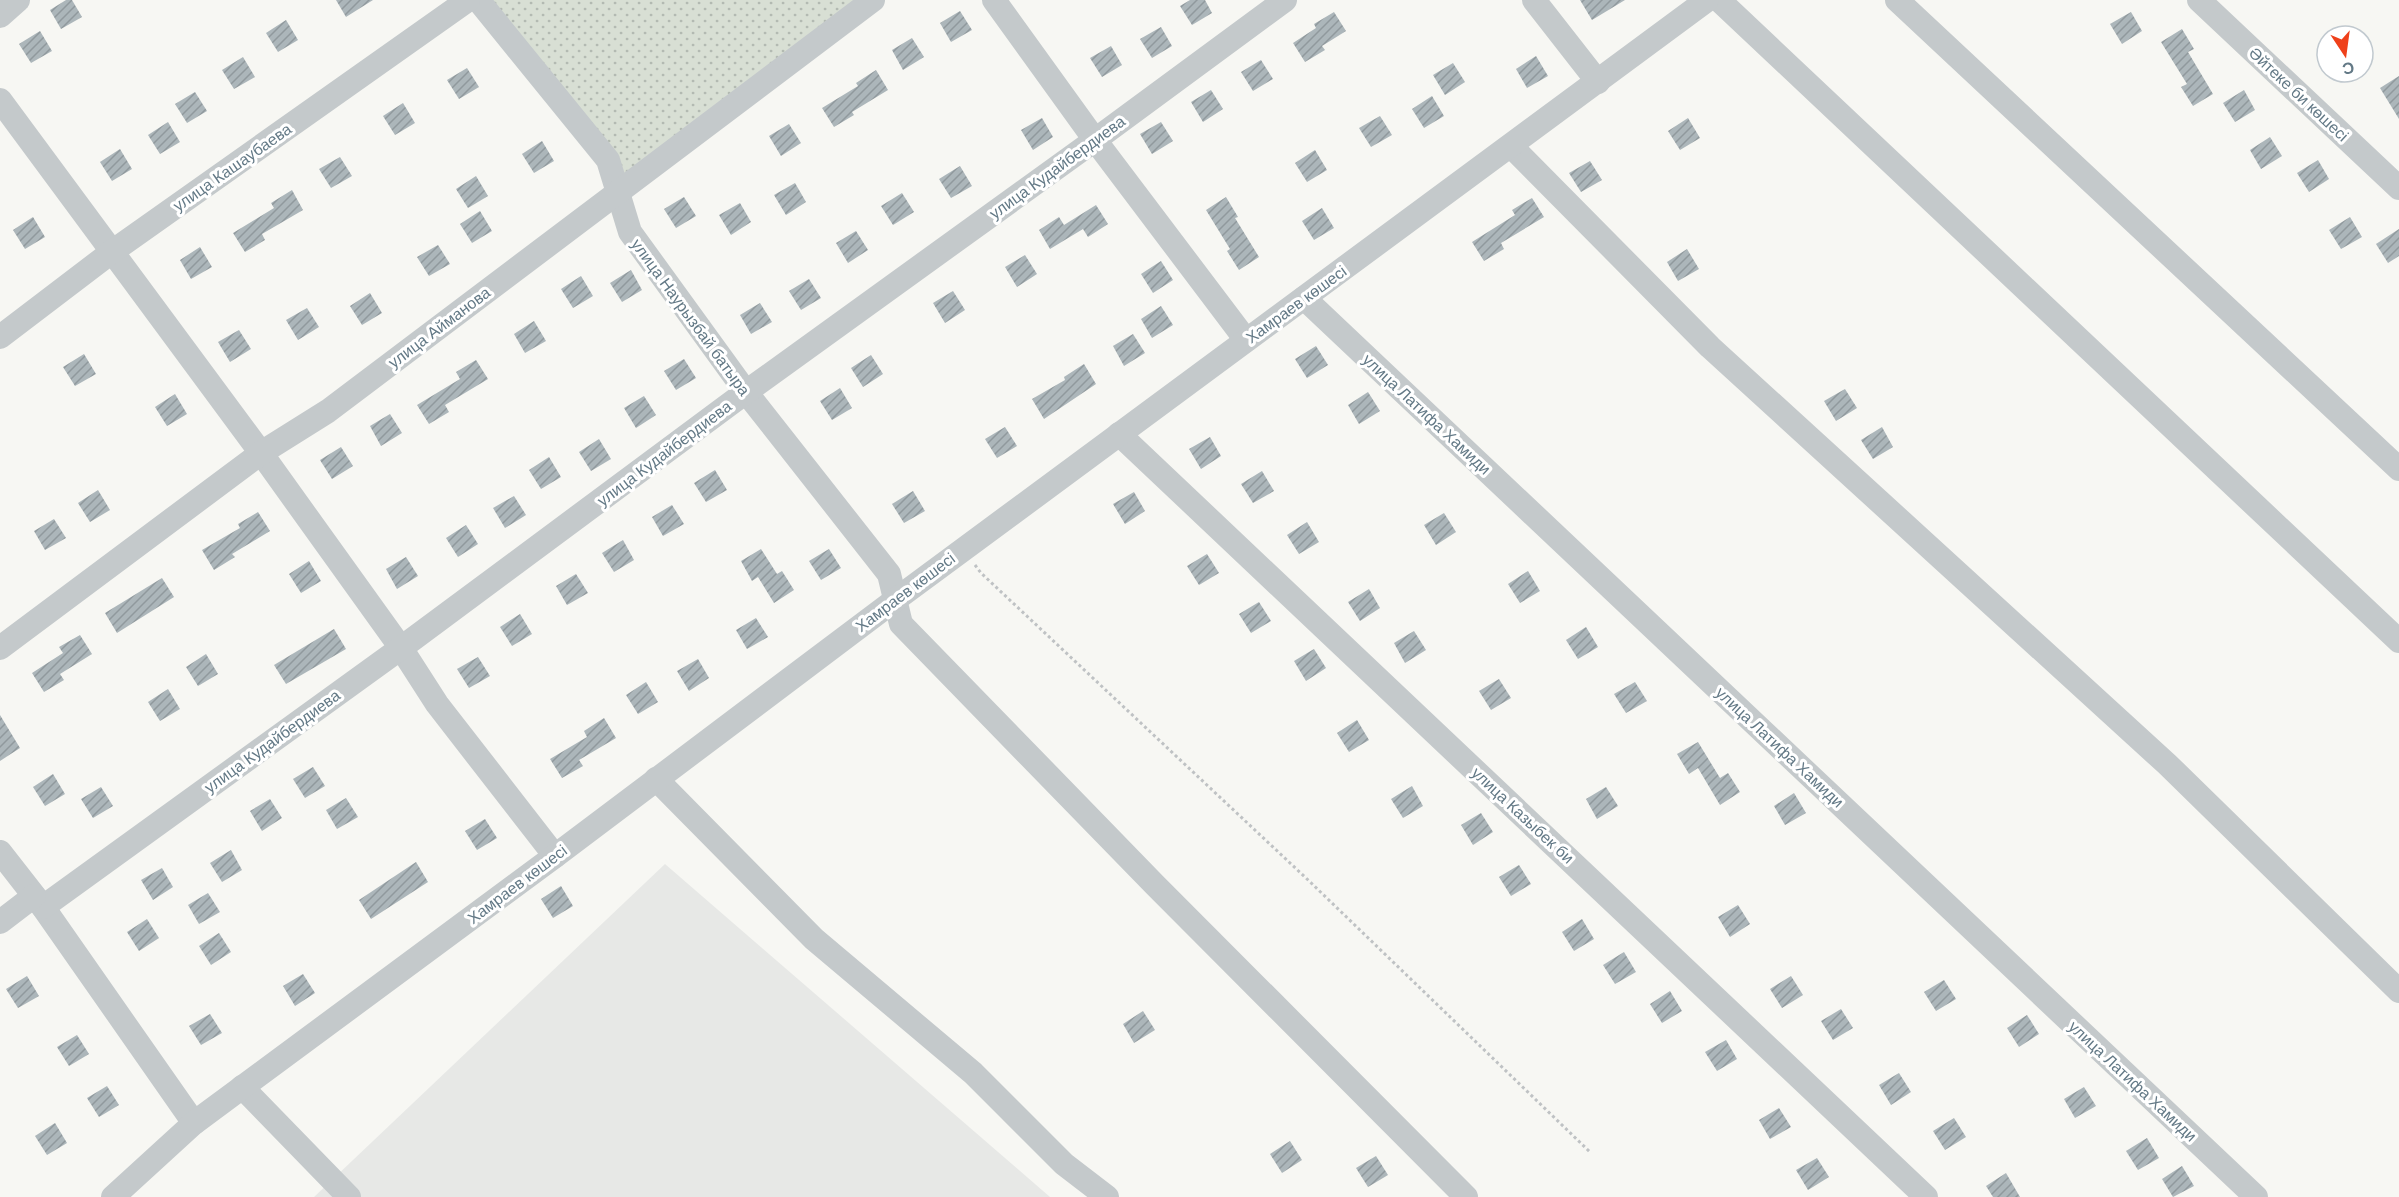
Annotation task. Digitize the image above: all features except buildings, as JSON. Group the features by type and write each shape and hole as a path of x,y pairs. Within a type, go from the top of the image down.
{"street":[{"path":"0,16 18,0"},
{"name":"улица Кашаубаева","path":"0,337 113,251 468,0"},
{"name":"улица Наурызбай батыра","path":"478,0 608,160 630,232 746,392 889,574 901,624 1155,885 1466,1197"},
{"name":"улица Айманова","path":"0,648 261,453 328,411 873,0"},
{"path":"994,0 1095,140 1246,340"},
{"name":"улица Кудайбердиева","path":"0,922 39,902 401,648 746,392 1285,0"},
{"path":"1534,0 1598,82"},
{"name":"Хамраев көшесі","path":"113,1197 194,1123 555,856 964,548 1707,0"},
{"path":"1719,0 2399,641"},
{"path":"1896,0 2399,469"},
{"name":"Әйтеке би көшесі","path":"2199,0 2399,188"},
{"path":"0,100 261,453 401,648 437,704 555,856"},
{"path":"1511,146 1710,347 2167,764 2399,991"},
{"name":"улица Латифа Хамиди","path":"1304,298 2256,1197"},
{"name":"улица Казыбек би","path":"1119,434 1926,1197"},
{"path":"657,779 814,939 973,1072 1064,1164 1107,1197"},
{"path":"0,852 39,902 194,1123"},
{"path":"242,1087 349,1197"}],"path":[{"path":"964,548 981,573 1306,878 1590,1152"}],"shaded area":[{"path":"478,0 873,0 617,191"},
{"path":"665,864 1050,1197 314,1197"}]}
